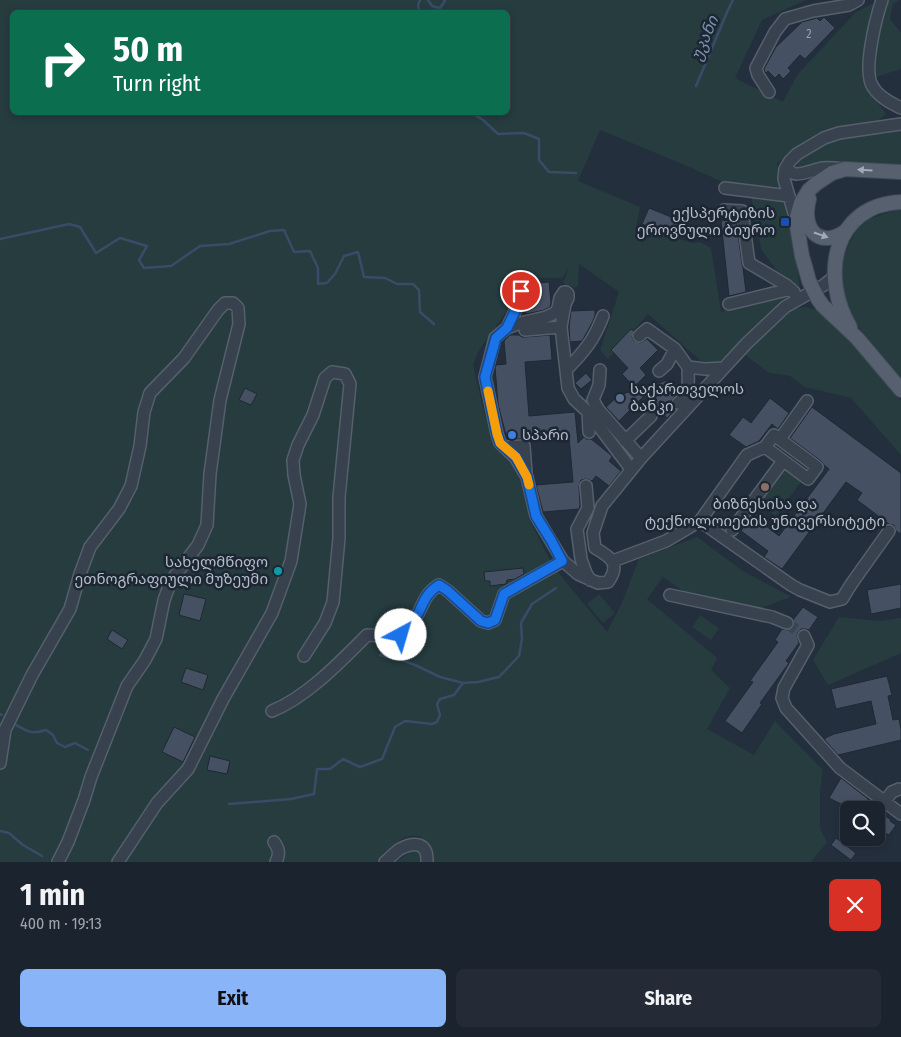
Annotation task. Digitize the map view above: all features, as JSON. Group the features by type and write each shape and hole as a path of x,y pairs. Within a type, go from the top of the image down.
{"main road":[{"path":"901,172 844,169 832,173 817,183 804,197 796,220 802,256 809,281 823,306 856,338 901,390"},
{"path":"886,171 901,179"},
{"path":"817,183 808,199 806,207 806,216 811,229 818,236 828,238 834,238 846,231"},
{"path":"856,338 842,312 836,291 834,277 836,253 839,244 852,223 872,208 895,202 901,193"}],"street":[{"path":"769,92 758,75 756,68 775,32 785,19 813,11 849,5 858,0"},
{"path":"882,0 875,21 869,79 878,93 889,102 901,108"},
{"path":"796,220 784,174 787,166 797,154 824,138 839,133 901,124"},
{"path":"787,166 788,170 798,174 820,168 844,169"},
{"path":"789,196 796,183 806,173"},
{"path":"725,188 789,196"},
{"path":"724,210 742,211 749,263 786,285 794,292 798,300 823,306"},
{"path":"632,469 588,412 574,399 568,388 561,327 565,304 568,298 566,292 561,295 558,308 551,316 507,328 496,338 485,377 500,443 516,457 527,477 536,516 562,561 578,574 590,580 598,583 608,582 614,568 613,561 608,555 595,548 593,533 602,506 632,469 640,458 746,344 785,307 824,285 834,277"},
{"path":"729,304 791,289"},
{"path":"507,328 517,307 521,291"},
{"path":"0,763 5,730 32,675 70,609 90,546 119,509 131,486 140,446 144,412 150,393 184,358 218,310 225,303 233,303 238,308 239,324 220,400 210,474 207,525 198,544 171,581 164,600 156,639 146,660 127,686 68,842 58,862"},
{"path":"566,370 588,347 603,316"},
{"path":"525,330 561,327"},
{"path":"639,336 647,330 675,349 687,365 688,392 678,403"},
{"path":"675,349 663,368 687,365 705,369 722,368"},
{"path":"600,370 599,384 593,400 598,410 640,458"},
{"path":"118,862 157,803 188,769 223,699 272,613 290,562 300,504 293,460 313,415 324,378 332,372 345,374 350,384 339,497 339,538 333,602 324,623 304,656"},
{"path":"780,439 807,401"},
{"path":"588,412 589,432"},
{"path":"625,440 651,416"},
{"path":"613,561 666,541 700,521 747,455 765,447 774,435 817,467 808,479 765,447"},
{"path":"732,530 783,461"},
{"path":"586,486 588,508 577,529 580,559 590,580"},
{"path":"700,521 791,585 830,602 842,599 889,531"},
{"path":"272,711 282,707 318,681 367,635 401,635 416,618 430,591 439,585 481,621 488,623 495,620 504,594 562,561"},
{"path":"670,595 772,617 787,623"},
{"path":"804,636 808,645 784,688 782,698 786,708 840,768 883,801"},
{"path":"885,801 892,792 899,789"},
{"path":"885,803 901,814"},
{"path":"274,842 278,849 276,862"},
{"path":"385,862 399,850 415,844 420,845 424,849 427,862"}],"green space":[{"path":"0,0 806,0 762,20 735,78 783,102 797,75 856,12 878,1 866,56 866,86 886,114 876,122 827,134 777,163 800,288 777,271 761,249 751,195 600,130 578,181 640,207 636,227 693,243 700,242 711,248 721,312 749,305 771,285 789,298 719,364 701,361 648,314 608,359 600,350 619,292 579,264 578,286 575,288 565,285 563,282 569,268 562,278 525,278 506,312 479,350 473,365 485,416 493,427 526,490 531,512 528,517 553,566 607,632 621,605 639,559 697,537 743,571 791,597 758,609 684,592 663,577 647,599 717,658 711,670 730,688 707,729 754,755 775,721 823,770 820,790 820,829 827,842 811,862 396,862 409,853 422,837 415,836 402,839 396,843 377,862 0,862"},
{"path":"884,0 899,0 893,4 890,19 901,33 901,69 873,78 872,65"},
{"path":"901,128 901,168 794,174 799,161 827,141"},
{"path":"901,210 901,378 852,319 844,297 841,274 845,253 855,231 869,219"},
{"path":"807,307 827,314 901,401 901,455 851,398 805,387 790,376 769,373 744,354 793,309"},
{"path":"784,466 803,479 776,516 757,502"},
{"path":"599,594 615,613 603,623 587,604"},
{"path":"700,615 719,628 711,640 692,627"},
{"path":"839,617 879,621 901,618 901,653 828,685 813,660"}],"building":[{"path":"824,17 835,28 805,59 800,55 788,68 791,71 783,79 779,74 775,78 768,71 765,72 764,69 776,47 802,22 817,18 820,21"},
{"path":"649,208 698,228 693,240 667,229 665,234 642,224"},
{"path":"736,219 746,292 729,296 721,221"},
{"path":"549,282 550,307 526,314 525,307 529,293 528,284"},
{"path":"595,310 593,321 582,341 570,342 571,311"},
{"path":"631,329 634,331 632,337 634,341 640,343 647,339 658,350 640,368 646,375 634,387 622,374 628,368 611,350"},
{"path":"510,335 526,337 550,335 552,360 525,362 529,416 575,412 578,443 584,437 591,439 611,455 612,457 609,461 621,471 609,486 596,476 592,481 581,480 579,486 579,509 543,512 536,485 573,482 569,436 507,439 498,404 495,367 496,365 506,364 504,341"},
{"path":"586,373 592,380 581,389 575,383"},
{"path":"668,380 680,386 677,394 671,401 667,402 675,410 667,418 644,396 619,421 606,407 619,395"},
{"path":"245,388 257,394 251,405 239,400"},
{"path":"770,398 789,413 778,429 772,424 759,441 746,447 729,435 743,417 751,423"},
{"path":"812,407 901,473 901,534 896,531 894,525 889,524 857,500 862,493 846,482 782,569 764,557 768,551 741,531 752,515 779,536 829,469 790,438"},
{"path":"523,568 524,574 515,579 507,580 506,584 490,586 490,581 485,581 484,572"},
{"path":"901,584 901,608 871,614 867,590"},
{"path":"184,594 206,599 200,621 179,615"},
{"path":"803,607 818,617 809,630 801,629 798,632 799,643 786,661 789,663 760,703 762,704 742,733 725,721 753,682 750,681 778,642 775,640 782,629 792,629 794,625 793,620"},
{"path":"112,630 128,640 122,649 107,639"},
{"path":"186,668 208,675 203,690 181,682"},
{"path":"887,676 892,695 888,696 893,720 899,719 901,740 838,755 825,738 876,724 871,701 836,709 831,689"},
{"path":"174,727 195,737 183,762 162,752"},
{"path":"210,756 230,761 227,774 207,770"},
{"path":"841,778 869,801 840,801 840,804 829,798"},
{"path":"885,816 896,825 889,835 885,833"},
{"path":"836,838 840,841 840,846 847,846 856,853 851,860 831,845"}],"waterway":[{"path":"419,10 420,0"},
{"path":"428,0 432,6 440,8 444,0"},
{"name":"უკანი","path":"696,86 733,0"},
{"path":"475,115 498,134 524,133 539,139 539,160 549,172 576,173"},
{"path":"0,239 69,224 80,227 96,253 120,238 147,246 139,260 144,268 171,266 200,246 229,244 270,231 284,230 294,252 310,251 318,268 318,284 327,283 335,274 344,256 358,252 364,277 385,278 397,284 413,284 419,290 420,312 434,324"},
{"path":"229,804 291,799 314,794 317,769 330,769 343,759 360,767 382,759 395,727 405,721 432,724 437,722 440,715 437,704 440,699 454,695 463,683 499,677 519,656 522,639 521,623 532,604 556,588"},
{"path":"380,655 402,660 440,677 463,683"},
{"path":"13,723 29,731 46,730 53,735 57,743 65,747 75,743 88,750"},
{"path":"0,831 9,833 23,845 42,856"}],"tunnel":[{"path":"787,623 804,636"}],"slow traffic":[{"path":"488,391 500,443 516,457 527,477 529,485"}],"place":[{"name":"ექსპერტიზის ეროვნული ბიურო","path":"785,222"},
{"name":"საქართველოს ბანკი","path":"620,398"},
{"name":"სპარი","path":"512,435"},
{"name":"ბიზნესისა და ტექნოლოიების უნივერსიტეტი","path":"765,487"},
{"name":"სახელმწიფო ეთნოგრაფიული მუზეუმი","path":"278,571"}],"route":[{"path":"401,635 416,618 430,591 439,585 481,621 488,623 495,620 504,594 562,561 536,516 527,477 516,457 500,443 485,377 496,338 507,328 517,307 521,291"}]}
